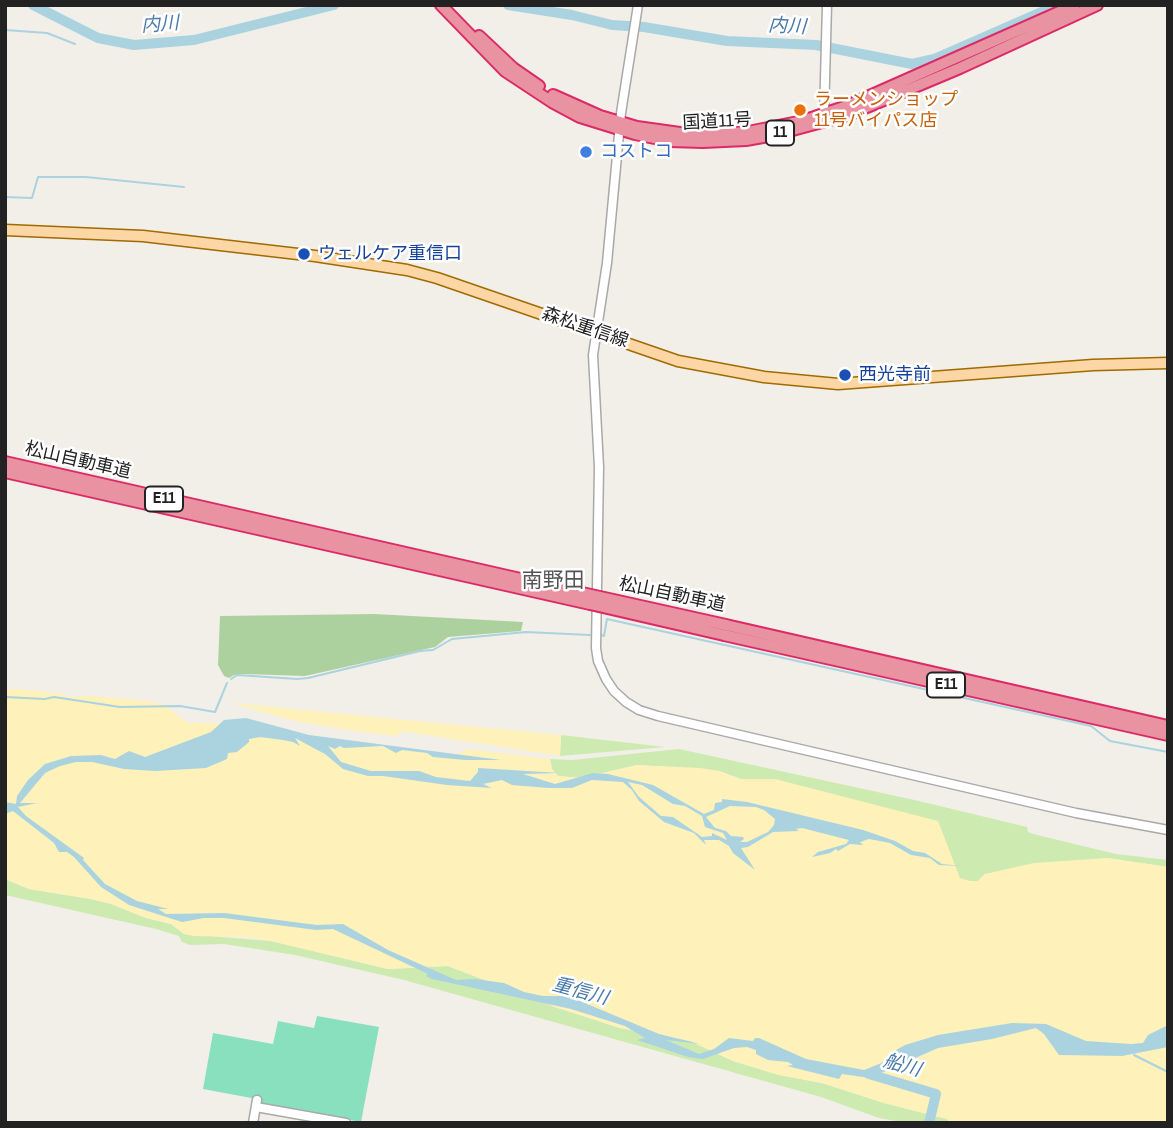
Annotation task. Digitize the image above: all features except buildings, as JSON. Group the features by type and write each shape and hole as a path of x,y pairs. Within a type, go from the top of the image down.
{"highway":[{"name":"国道11号","path":"441,5 472,34"},
{"name":"国道11号","path":"450,5 505,71 580,117 669,141 719,142 755,138 879,104 1097,5"},
{"name":"国道11号","path":"823,119 1075,5"},
{"name":"松山自動車道","path":"5,462 322,539"},
{"name":"松山自動車道","path":"5,472 322,539 1168,726"},
{"name":"松山自動車道","path":"725,630 1168,735"}],"main road":[{"name":"森松重信線","path":"5,230 143,236 316,256 407,270 698,366 764,377 838,384 1093,365 1168,363"}],"street":[{"path":"638,5 620,127 607,262 595,333 593,379 599,458 596,648 601,671 614,691 626,702 639,710 658,716 1076,813 1168,830"},
{"path":"823,119 827,5"},
{"path":"253,1123 256,1104 346,1123"}],"green space":[{"path":"375,614 523,622 521,631 448,637 435,647 305,676 243,674 229,678 224,676 218,665 220,616"},
{"path":"561,735 665,747 560,756"},
{"path":"679,749 919,801 1027,827 1028,832 1033,834 1116,854 1168,860 1168,867 1107,858 985,874 978,881 970,882 775,779 741,779 719,771 637,765 581,778 558,776 552,769 550,759 572,760"},
{"path":"5,879 29,889 112,904 146,918 171,924 184,934 271,941 388,969 448,966 555,1007 620,1028 690,1041 733,1061 779,1075 822,1083 947,1119 950,1123 907,1123 879,1118 821,1097 404,980 295,955 224,944 190,945 182,942 179,936 156,929 5,895"},
{"path":"317,1016 379,1027 361,1122 262,1104 262,1100 203,1089 213,1033 273,1044 278,1021 314,1028"}],"sand":[{"path":"5,690 63,694 68,697 91,696 147,701 162,704 188,723 226,723 288,741 316,738 452,756 468,749 550,759 552,769 558,776 581,778 637,765 700,768 741,779 775,779 938,821 960,878 970,881 978,881 985,874 1034,863 1107,858 1168,867 1168,1123 950,1123 947,1119 822,1083 779,1075 733,1061 690,1041 620,1028 555,1007 448,966 388,969 249,937 193,936 184,934 171,924 146,918 111,904 29,889 5,879"},
{"path":"232,703 561,735 560,756 402,731 396,736 347,730 294,721"}],"water":[{"path":"246,718 309,735 501,760 433,757 427,753 402,750 396,753 383,746 340,746 335,749 328,746 341,762 371,771 419,771 436,777 470,781 478,768 560,773 523,774 555,784 593,773 608,774 653,785 704,814 714,810 715,803 722,802 722,799 747,802 863,830 895,841 913,851 925,853 942,864 963,866 939,865 930,858 911,855 890,843 869,839 860,842 863,845 850,844 838,851 836,849 812,857 818,852 846,844 849,840 802,828 796,829 799,831 773,832 748,847 741,848 755,870 719,840 704,840 706,845 694,833 664,822 639,801 623,782 592,780 572,788 512,785 502,780 483,784 492,788 368,776 343,769 325,754 295,738 300,746 283,740 260,737 249,739 237,752 228,753 227,759 206,768 155,771 76,762 45,773 20,803 37,803 18,807 26,816 84,858 105,884 137,901 168,909 158,909 166,914 224,913 317,925 343,924 388,950 456,980 475,979 504,983 524,992 543,996 568,996 659,1034 700,1044 666,1040 699,1054 714,1049 729,1038 753,1041 759,1038 806,1059 864,1070 889,1060 889,1054 905,1045 938,1035 1012,1023 1046,1024 1086,1041 1131,1044 1143,1043 1148,1035 1168,1025 1168,1047 1122,1056 1059,1055 1044,1034 1036,1028 938,1048 870,1078 842,1074 839,1079 787,1066 793,1065 788,1062 768,1060 756,1054 756,1050 747,1047 734,1048 703,1059 688,1057 637,1040 645,1038 625,1026 571,1009 432,979 426,976 428,974 333,929 316,930 224,918 182,922 129,905 101,887 74,857 67,852 59,852 54,843 13,811 5,814 5,802 16,804 17,796 28,780 45,764 71,756 101,755 115,759 129,751 145,757 211,732 224,720","holes":["628,782 642,785 673,804 685,806 702,816 705,827 723,833 727,840 712,833 712,836 702,837 673,817 661,816 639,797","730,806 764,810 775,819 774,825 768,832 747,842 740,842 743,837 731,836 726,831 715,828 706,817"]}],"waterway":[{"name":"内川","path":"33,5 98,38 134,45 194,40 334,5"},
{"name":"内川","path":"508,5 572,15 612,25 644,27 727,41 816,45 912,64 934,59 1053,5"},
{"path":"5,30 47,33 75,44"},
{"path":"5,197 32,198 38,177 86,177 184,187"},
{"path":"602,635 604,636 607,619 1091,726 1110,741 1168,752"},
{"path":"231,679 237,675 308,678 433,650 452,639 526,632 590,635"},
{"path":"5,697 54,697 120,707 180,706 215,712 227,683"},
{"path":"1134,1055 1168,1072"},
{"name":"船川","path":"869,1074 936,1094 929,1123"}],"place":[{"name":"ラーメンショップ 11号バイパス店","path":"800,110"},
{"name":"コストコ","path":"586,152"},
{"name":"ウェルケア重信口","path":"304,254"},
{"name":"西光寺前","path":"845,375"}],"district":[{"name":"南野田","path":"553,581"}],"water label":[{"name":"重信川","path":"580,992"}]}
